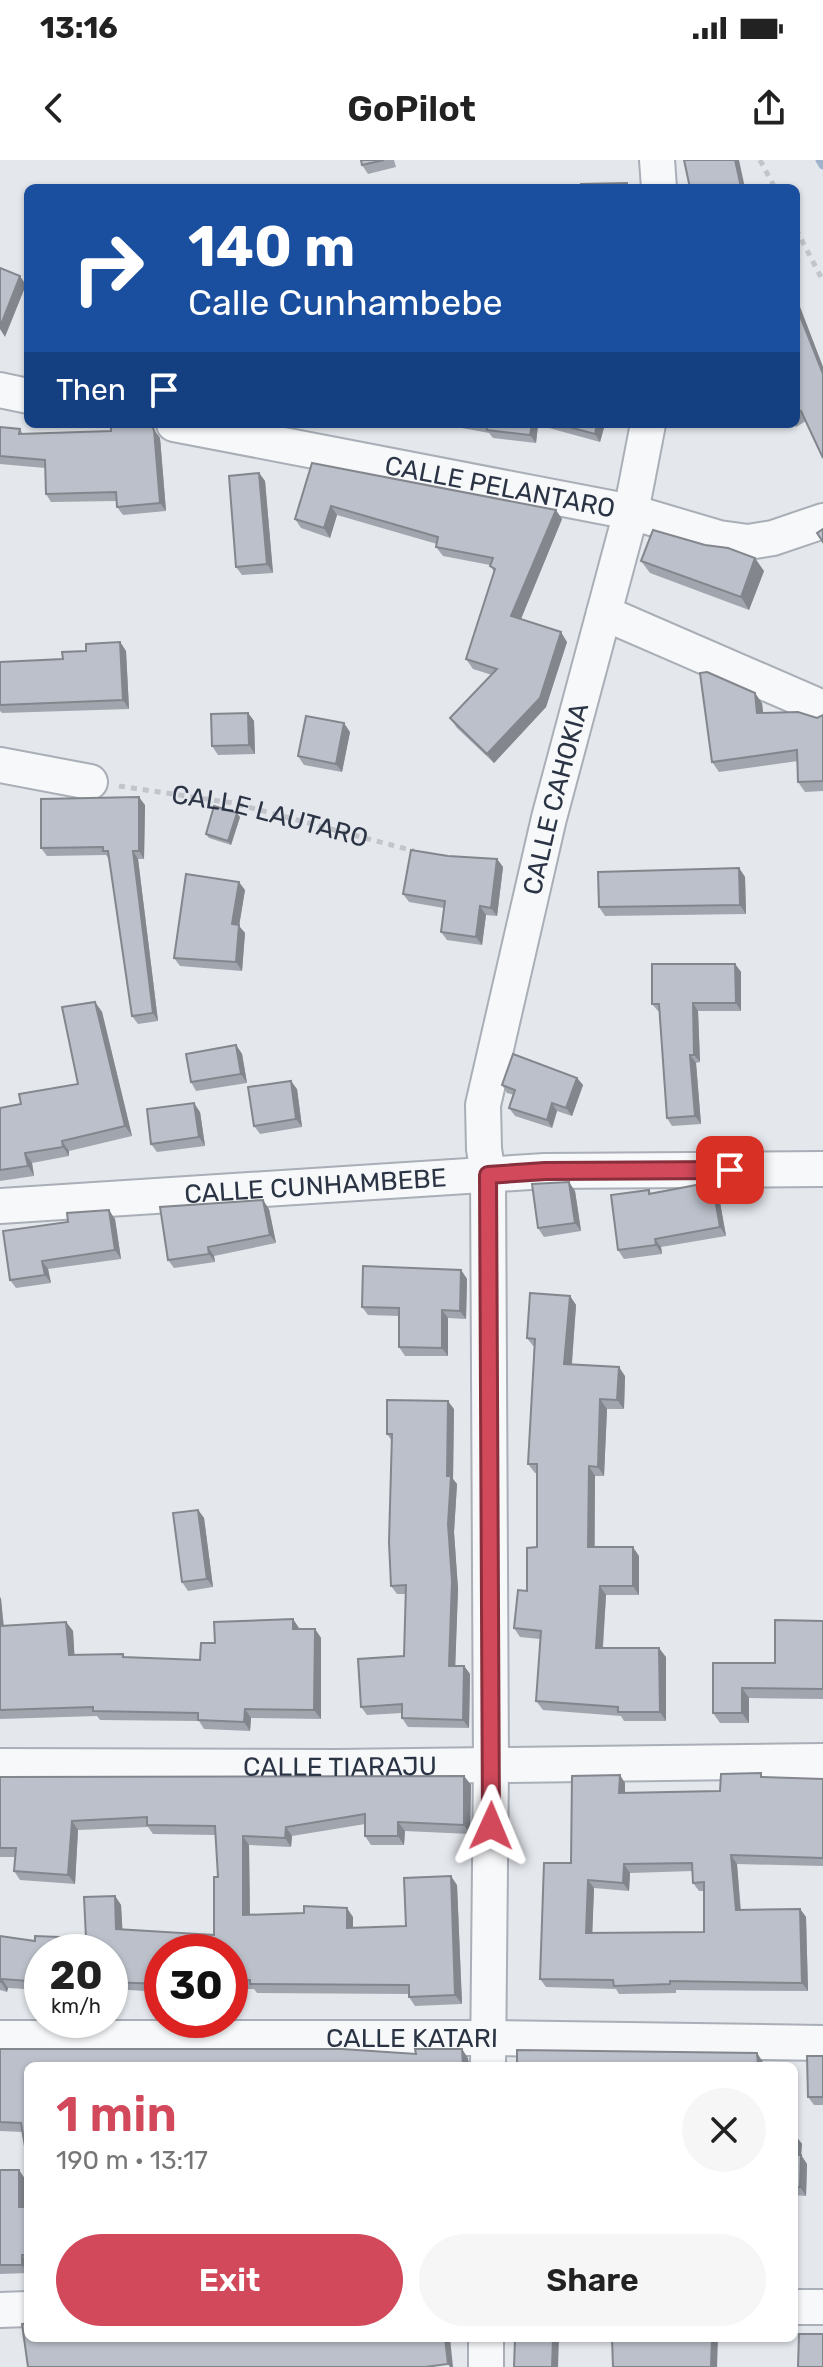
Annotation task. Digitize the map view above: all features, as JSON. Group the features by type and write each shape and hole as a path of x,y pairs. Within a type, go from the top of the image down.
{"street":[{"path":"657,160 659,184"},
{"path":"0,390 24,395"},
{"name":"CALLE PELANTARO","path":"195,428 631,512 719,538 748,542 773,538 823,521"},
{"name":"CALLE CAHOKIA","path":"489,2052 488,1175 483,1105 549,818 631,512 647,428"},
{"path":"604,613 823,708"},
{"path":"0,765 90,782"},
{"name":"CALLE CUNHAMBEBE","path":"0,1206 545,1171 823,1169"},
{"name":"CALLE TIARAJU","path":"0,1766 823,1761"},
{"name":"CALLE KATARI","path":"0,2038 489,2052 823,2043"},
{"path":"798,2307 823,2307"},
{"path":"0,2310 24,2309"},
{"path":"486,2342 486,2367"}],"path":[{"path":"760,160 773,184"},
{"path":"800,237 823,281"},
{"name":"CALLE LAUTARO","path":"90,782 233,803 415,851"}],"building":[{"path":"361,160 384,160 362,165"},
{"path":"684,160 735,160 740,184 689,184"},
{"path":"0,268 20,276 0,327"},
{"path":"800,316 823,374 823,458 801,411"},
{"path":"0,427 20,429 19,434 111,431 111,428 153,428 160,503 117,507 116,492 46,494 45,460 0,456"},
{"path":"487,428 531,428 530,435"},
{"path":"573,428 596,428 595,434"},
{"path":"312,463 556,510 511,616 561,632 540,698 487,754 450,718 497,669 466,659 495,569 490,566 493,558 436,547 438,537 331,506 324,528 295,519"},
{"path":"259,473 267,564 236,567 229,476"},
{"path":"653,530 705,545 728,548 755,558 741,597 641,561"},
{"path":"120,642 123,700 0,705 0,662 63,659 62,652 86,651 86,644"},
{"path":"707,672 755,693 757,713 798,712 817,718 823,715 823,781 798,782 797,750 712,762 700,673"},
{"path":"248,713 249,745 212,746 211,714"},
{"path":"306,716 344,723 336,764 298,756"},
{"path":"139,797 139,851 133,851 153,1013 132,1016 108,851 103,851 103,847 41,848 41,799"},
{"path":"214,806 237,813 228,841 206,834"},
{"path":"411,850 497,859 491,908 480,906 476,937 441,932 445,901 403,894"},
{"path":"739,868 740,905 599,907 598,872"},
{"path":"186,874 239,882 232,924 239,925 236,962 174,958"},
{"path":"652,964 735,964 736,1003 693,1003 694,1055 690,1055 695,1116 667,1118 659,1004 652,1004"},
{"path":"95,1002 125,1126 62,1141 63,1147 25,1153 28,1166 0,1170 0,1108 21,1104 19,1094 78,1084 62,1007"},
{"path":"236,1045 241,1074 191,1082 186,1054"},
{"path":"513,1054 577,1078 566,1108 552,1103 547,1120 509,1108 515,1090 502,1085"},
{"path":"291,1081 296,1119 254,1126 248,1087"},
{"path":"194,1103 199,1137 151,1144 147,1109"},
{"path":"569,1182 575,1223 538,1228 532,1184"},
{"path":"712,1182 720,1227 655,1239 656,1245 618,1250 611,1195 649,1190 649,1194"},
{"path":"263,1200 270,1235 208,1247 209,1254 168,1260 160,1207"},
{"path":"109,1210 115,1250 42,1261 45,1275 10,1280 3,1231 68,1222 67,1213"},
{"path":"363,1266 461,1270 460,1311 442,1310 442,1348 399,1347 399,1308 362,1307"},
{"path":"530,1293 570,1296 564,1364 619,1367 617,1400 600,1399 598,1467 589,1466 588,1547 633,1547 633,1586 600,1586 596,1648 659,1648 660,1712 618,1712 618,1707 536,1701 541,1631 514,1628 518,1590 527,1591 527,1548 537,1547 537,1464 528,1464 535,1339 527,1338"},
{"path":"387,1400 448,1401 447,1476 451,1476 448,1524 452,1581 449,1666 464,1666 463,1720 402,1718 402,1704 361,1707 358,1659 404,1656 406,1585 391,1586 392,1434 387,1434"},
{"path":"198,1510 207,1579 182,1582 173,1513"},
{"path":"293,1619 293,1629 315,1629 314,1710 245,1709 244,1722 198,1720 198,1713 93,1711 93,1707 0,1710 0,1626 66,1622 69,1655 123,1654 123,1657 200,1660 201,1643 215,1643 214,1622"},
{"path":"775,1620 823,1621 823,1689 742,1688 742,1713 713,1713 713,1663 775,1663"},
{"path":"761,1773 761,1777 823,1779 823,1858 731,1855 736,1910 800,1909 802,1983 670,1981 670,1984 614,1986 613,1980 540,1979 544,1863 571,1863 572,1776 620,1775 619,1793 720,1791 721,1774","holes":["692,1863 693,1883 704,1882 704,1932 586,1933 588,1880 623,1883 624,1864"]},
{"path":"464,1776 464,1825 398,1822 398,1836 365,1836 365,1814 286,1827 285,1838 243,1836 243,1915 304,1913 304,1906 347,1908 347,1928 406,1926 404,1878 451,1876 455,1995 409,1997 409,1985 250,1984 248,1934 214,1934 214,1877 218,1877 215,1826 147,1825 147,1817 72,1821 68,1875 14,1871 16,1848 0,1848 0,1777"},
{"path":"115,1896 116,1929 198,1934 144,1934 144,1983 128,1983 128,1934 86,1934 84,1897"},
{"path":"0,1936 24,1939 24,1981 2,1979 0,1982"},
{"path":"0,2049 342,2049 416,2054 415,2049 462,2049 463,2062 24,2062 24,2140 21,2123 0,2122"},
{"path":"517,2050 757,2053 758,2062 517,2062"},
{"path":"807,2056 823,2056 823,2097 808,2097"},
{"path":"798,2155 801,2155 798,2187"},
{"path":"0,2170 19,2170 19,2207 24,2207 22,2265 0,2265"},
{"path":"799,2334 823,2334 823,2367 798,2367"},
{"path":"25,2342 445,2342 448,2364 425,2367 28,2367"},
{"path":"515,2342 553,2342 552,2367 514,2367"},
{"path":"612,2342 712,2342 711,2367 613,2367"}],"waterway":[{"path":"820,160 823,165"}],"route":[{"path":"491,1826 488,1175 545,1171 730,1170"}]}
